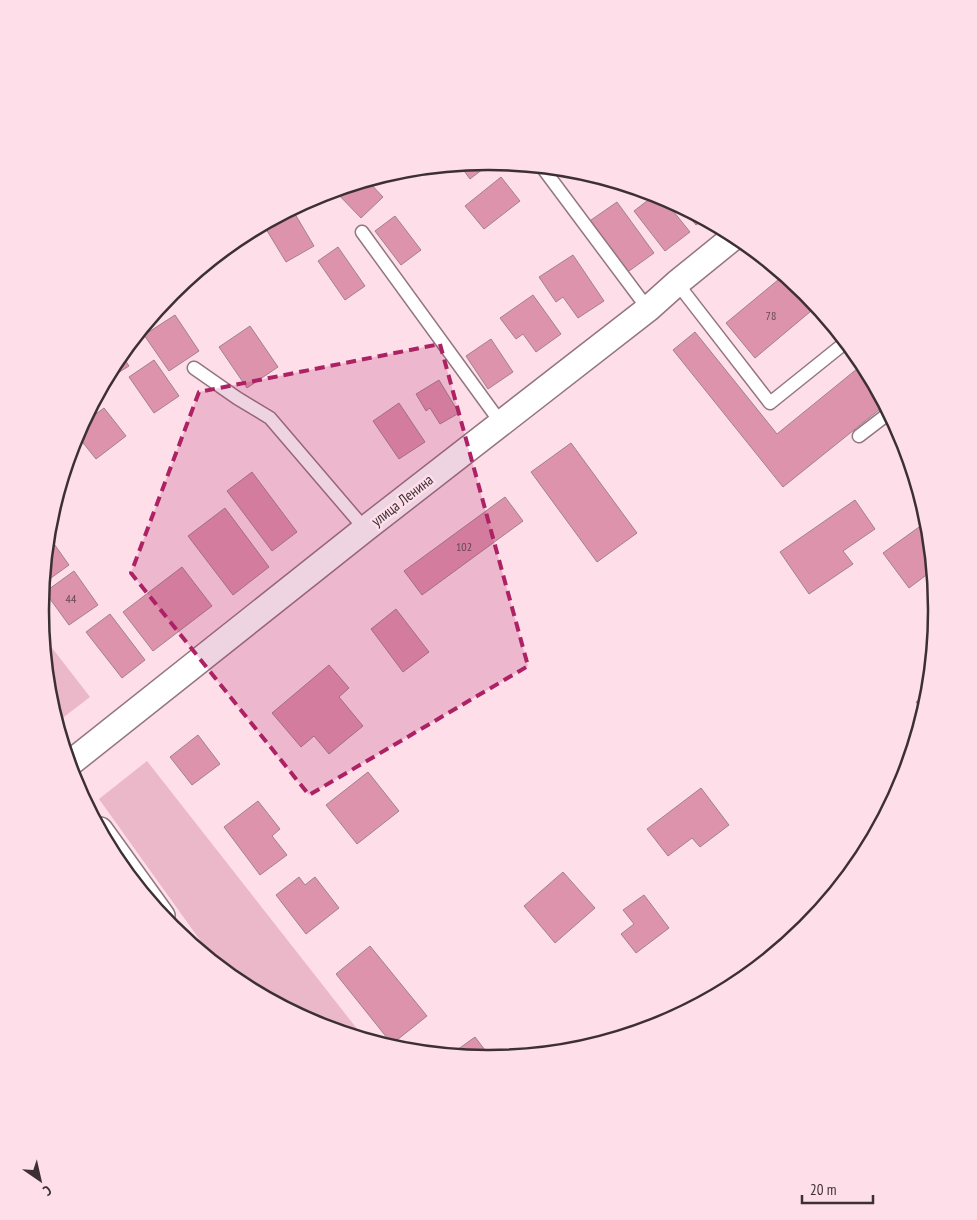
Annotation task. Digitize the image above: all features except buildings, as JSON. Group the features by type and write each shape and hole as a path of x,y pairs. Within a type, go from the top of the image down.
{"street":[{"name":"улица Ленина","path":"75,759 500,423 648,309 728,241"}],"lane":[{"path":"547,174 648,309"},
{"path":"362,232 500,423"},
{"path":"677,283 770,403 840,347"},
{"path":"194,368 236,398 270,418 366,529"},
{"path":"860,436 884,417"}],"highlighted area":[{"path":"440,344 528,666 309,795 131,573 199,392"}],"shaded area":[{"path":"51,646 90,697 63,718 57,696"},
{"path":"147,761 357,1029 320,1016 269,991 244,976 203,944 99,799"}]}
